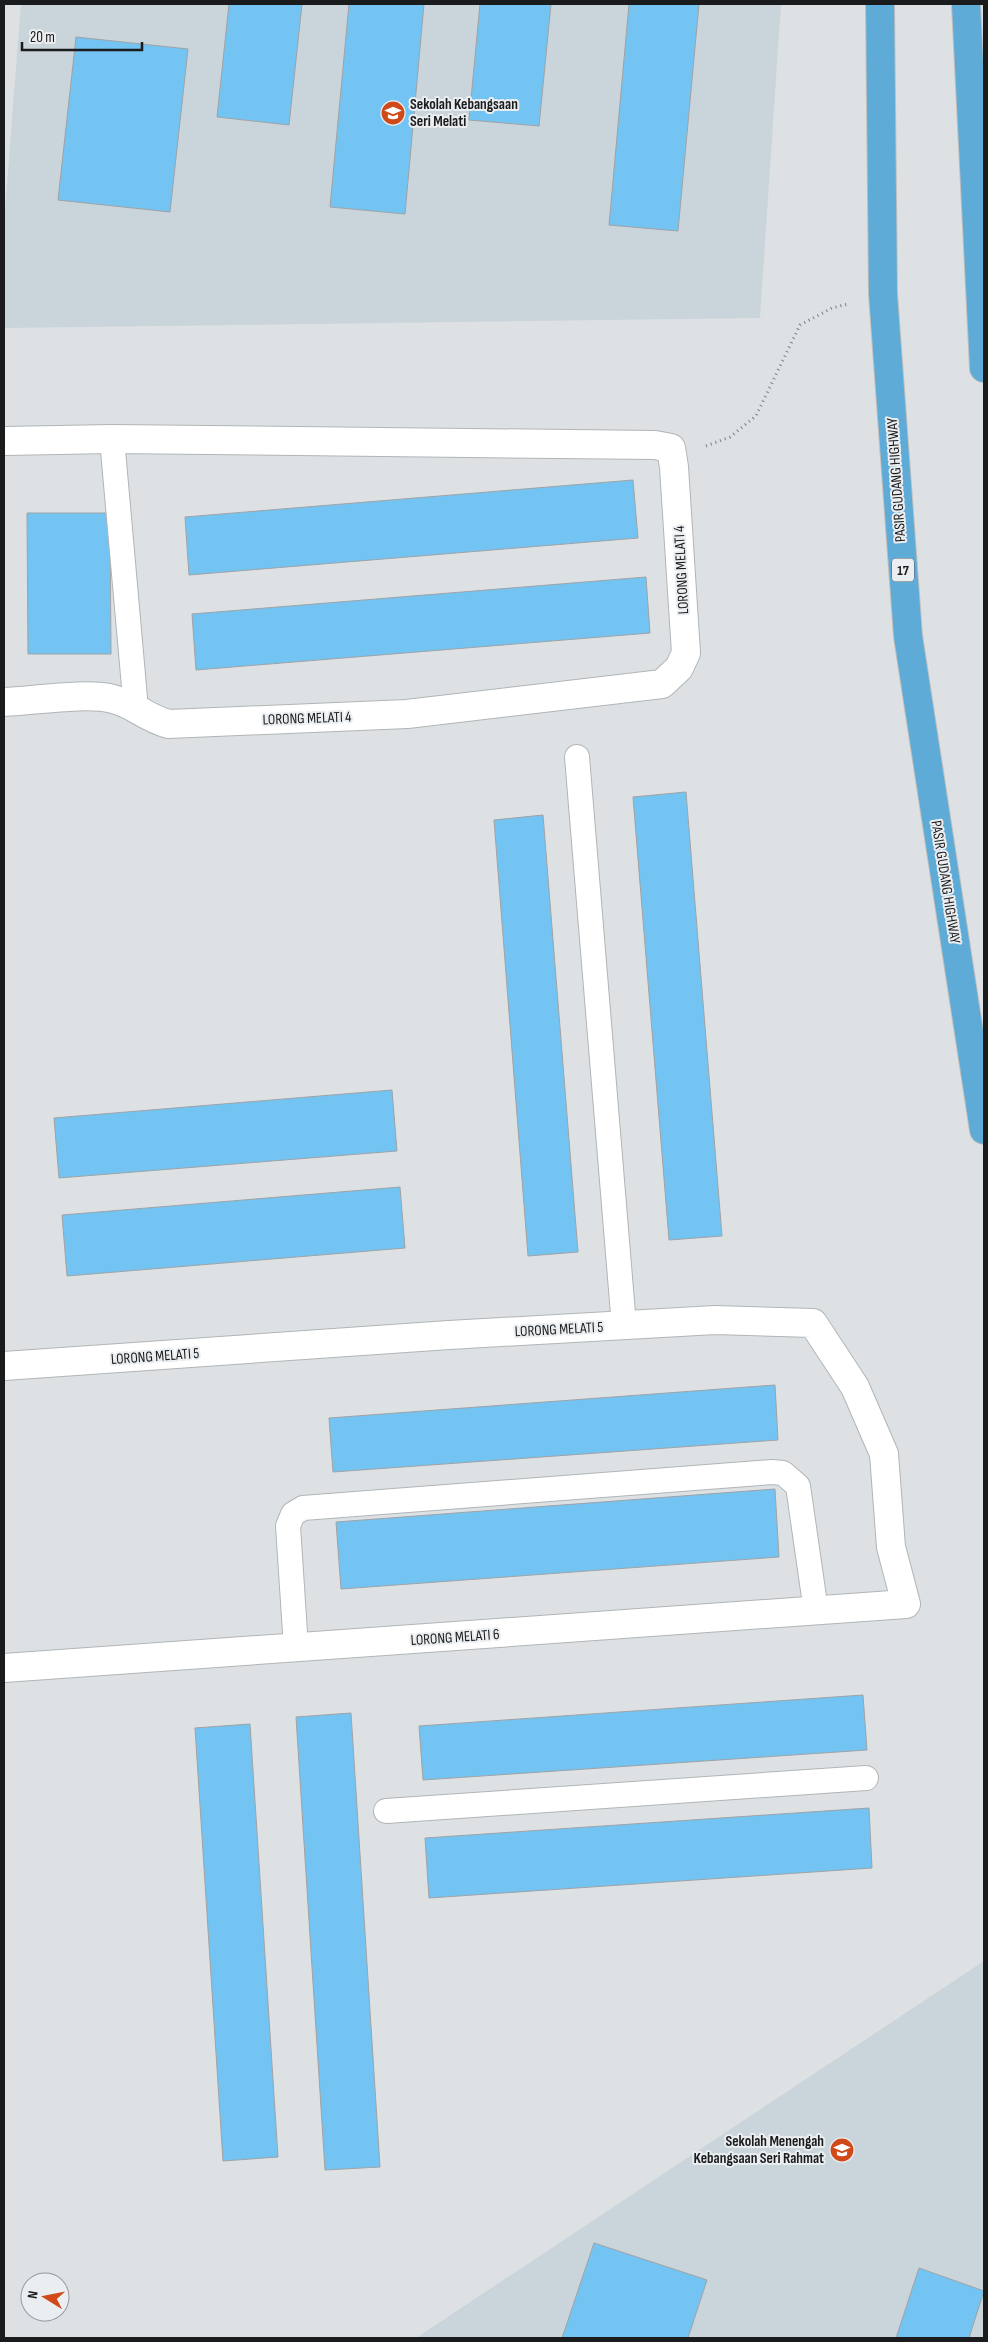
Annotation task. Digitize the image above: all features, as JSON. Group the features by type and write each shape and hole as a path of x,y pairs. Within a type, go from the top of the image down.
{"highway":[{"name":"PASIR GUDANG HIGHWAY","path":"880,4 883,294 908,636 984,1130"},
{"path":"966,4 984,368"}],"street":[{"path":"4,441 112,439 655,445 671,448"},
{"name":"LORONG MELATI 4","path":"4,702 98,697 114,699 136,709 152,720 169,724 407,714 662,684 679,668 686,653 674,467 671,448"},
{"name":"LORONG MELATI 5","path":"4,1366 439,1336 715,1320 813,1323 855,1387 884,1454 891,1547 906,1604"},
{"name":"LORONG MELATI 6","path":"4,1668 906,1604"}],"lane":[{"path":"112,439 136,709"},
{"path":"577,757 624,1326"},
{"path":"296,1648 288,1526 293,1514 303,1508 752,1474 783,1473 798,1486 816,1611"},
{"path":"386,1811 866,1778"}],"path":[{"path":"671,448 696,449 730,437 756,416 800,325 832,308 883,294"}],"shaded area":[{"name":"Sekolah Kebangsaan Seri Melati","path":"21,4 781,4 760,318 4,328 4,222"},
{"name":"Sekolah Menengah Kebangsaan Seri Rahmat","path":"984,1961 984,2338 416,2338"}],"building":[{"path":"229,4 302,4 289,125 217,117"},
{"path":"349,4 424,4 405,214 330,207"},
{"path":"480,4 551,4 539,126 469,120"},
{"path":"629,4 699,4 678,231 609,225"},
{"path":"76,37 188,49 170,212 58,200"},
{"path":"633,480 638,538 189,575 185,517"},
{"path":"27,513 110,513 111,654 28,654"},
{"path":"646,577 650,633 196,670 192,614"},
{"path":"686,792 722,1236 669,1240 633,797"},
{"path":"543,815 578,1252 528,1256 494,820"},
{"path":"392,1090 397,1151 59,1178 54,1118"},
{"path":"400,1187 405,1248 67,1276 62,1215"},
{"path":"775,1385 778,1440 333,1472 329,1418"},
{"path":"775,1489 779,1557 341,1589 336,1522"},
{"path":"863,1695 867,1750 423,1780 419,1726"},
{"path":"351,1713 380,2167 325,2170 296,1717"},
{"path":"250,1724 278,2157 223,2161 195,1728"},
{"path":"869,1808 872,1868 429,1898 425,1838"},
{"path":"594,2243 707,2280 688,2338 562,2338"},
{"path":"919,2268 984,2291 969,2338 896,2338"}],"place":[{"name":"Sekolah Kebangsaan Seri Melati","path":"393,113"},
{"name":"Sekolah Menengah Kebangsaan Seri Rahmat","path":"842,2150"}]}
